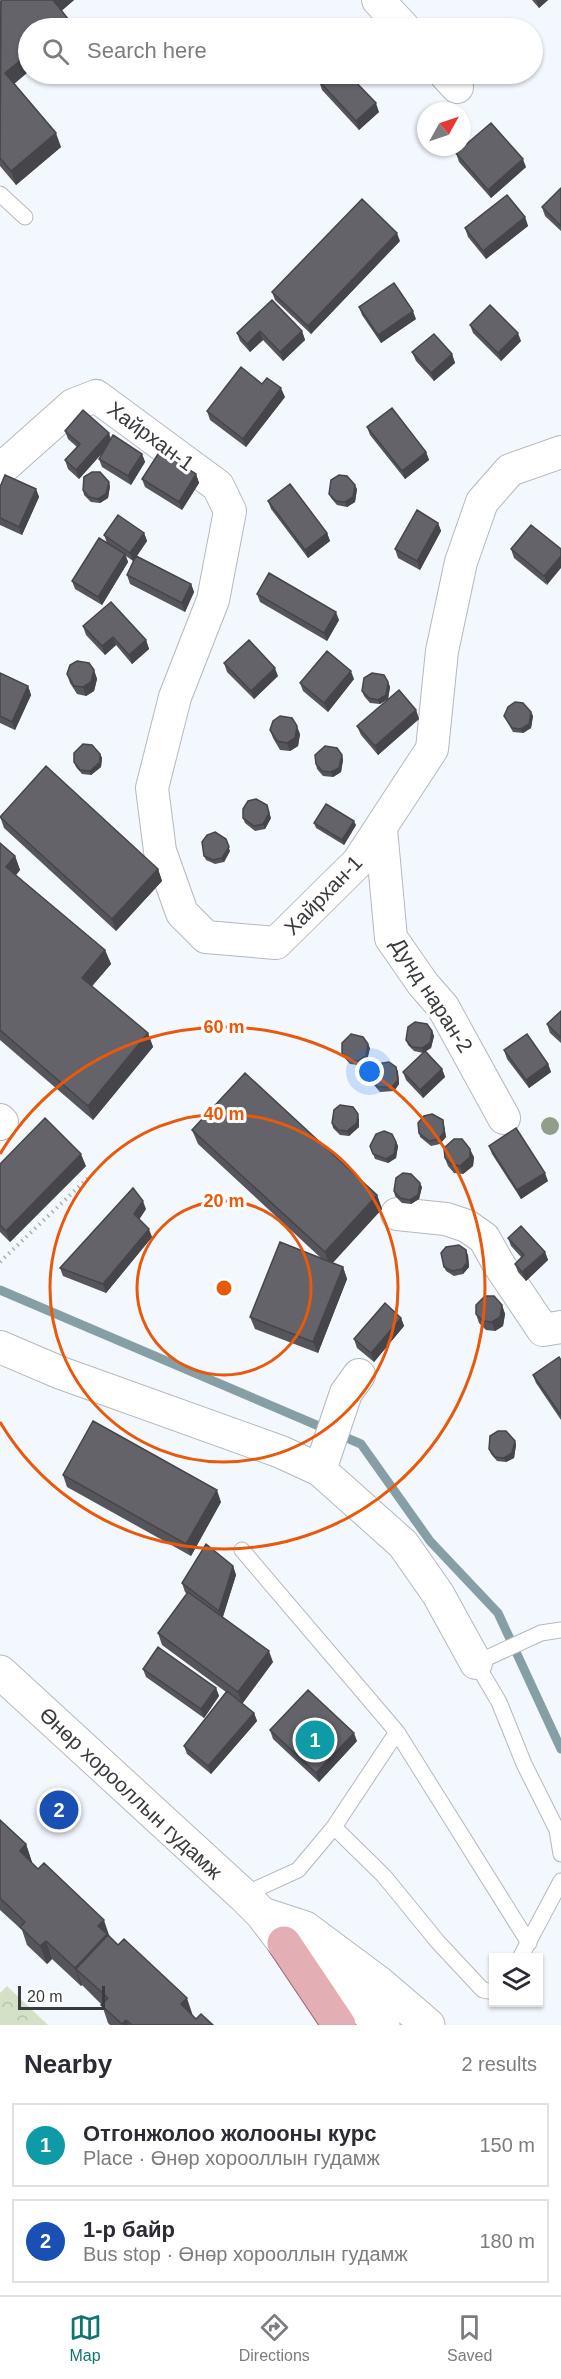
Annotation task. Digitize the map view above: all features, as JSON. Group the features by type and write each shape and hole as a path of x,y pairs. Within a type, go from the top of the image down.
{"main road":[{"name":"Өнөр хорооллын гудамж","path":"0,1672 253,1905"},
{"path":"253,1905 284,1943 339,2025"},
{"path":"253,1905 305,1928 379,1983 428,2025"},
{"path":"284,1943 382,2025"}],"street":[{"path":"378,0 395,18"},
{"name":"Хайрхан-1","path":"0,470 73,405 96,396 218,486 231,511 213,600 175,697 152,788 160,851 182,913 206,937 276,943 358,862 432,749 445,640 461,562 482,502 510,470 561,452"},
{"name":"Дунд наран-2","path":"381,829 391,938 423,984 443,1006 504,1118"},
{"path":"396,1214 446,1219 467,1226 484,1238 543,1330 561,1327"},
{"path":"0,1347 61,1373 165,1408 281,1452 320,1470 403,1544 482,1660"},
{"path":"320,1470 330,1438 353,1384"}],"lane":[{"path":"0,194 25,217"},
{"path":"242,1550 397,1732 529,1943"},
{"path":"561,1630 541,1633 482,1660 524,1764 557,1830 561,1854"},
{"path":"253,1905 298,1870 334,1827 397,1732"},
{"path":"334,1827 384,1876 437,1941 479,1986 489,1991"},
{"path":"523,1953 561,1881"}],"path":[{"path":"0,1261 88,1178"}],"green space":[{"path":"7,1986 48,2025 0,2025 0,1993"}],"building":[{"path":"1,0 53,0 67,18 18,18 18,62 5,73 56,133 11,171 0,158"},
{"path":"322,84 358,84 376,103 356,121"},
{"path":"491,123 523,159 488,190 459,156 471,156 471,140"},
{"path":"561,188 561,226 542,207"},
{"path":"507,195 525,217 483,251 465,228"},
{"path":"362,199 397,233 308,326 272,292"},
{"path":"394,283 413,311 378,335 359,307"},
{"path":"272,300 302,331 280,352 260,331 247,344 237,333"},
{"path":"490,305 518,333 498,353 470,325"},
{"path":"434,334 452,354 431,373 412,352"},
{"path":"241,367 262,384 267,378 281,388 243,439 207,411"},
{"path":"392,408 426,452 402,471 367,427"},
{"path":"83,410 109,433 76,470 65,460 80,444 65,431"},
{"path":"113,435 142,454 128,476 99,459"},
{"path":"160,451 196,474 179,502 142,479"},
{"path":"92,472 100,472 109,482 106,494 98,499 89,497 83,490 84,477"},
{"path":"5,475 36,489 19,527 0,518 0,487"},
{"path":"339,475 347,476 355,485 353,497 345,502 336,501 329,494 331,480"},
{"path":"290,484 327,533 305,550 268,501"},
{"path":"417,510 438,523 417,561 395,549"},
{"path":"118,515 144,533 130,553 104,535"},
{"path":"531,525 561,549 561,556 544,576 511,549"},
{"path":"99,538 125,554 98,597 72,581"},
{"path":"136,556 191,584 182,603 127,575"},
{"path":"269,573 336,612 324,633 257,594"},
{"path":"111,602 146,640 129,655 113,637 102,646 83,626"},
{"path":"249,640 275,668 251,691 224,663"},
{"path":"327,651 351,671 324,703 300,683"},
{"path":"77,661 89,663 94,670 91,682 83,687 74,686 67,674 70,665"},
{"path":"0,673 28,686 12,722 0,716"},
{"path":"372,673 384,675 388,682 386,695 378,700 369,698 362,691 364,678"},
{"path":"399,690 416,710 375,746 357,726"},
{"path":"515,702 523,703 531,712 529,724 521,729 512,728 504,716 508,707"},
{"path":"280,716 292,718 297,726 295,738 287,743 277,741 270,730 273,721"},
{"path":"83,744 92,745 100,754 100,762 90,771 80,770 74,762 74,753"},
{"path":"325,746 337,748 342,755 339,768 331,772 322,771 316,764 315,755"},
{"path":"46,766 158,869 112,919 0,817"},
{"path":"256,799 267,805 269,813 263,824 254,826 243,818 243,809 248,801"},
{"path":"326,804 354,821 342,840 314,823"},
{"path":"215,832 226,839 229,847 222,858 213,860 204,856 202,842 207,835"},
{"path":"0,843 15,856 6,867 105,950 82,978 148,1033 88,1106 0,1030"},
{"path":"561,1011 561,1038 547,1024"},
{"path":"415,1022 427,1024 432,1031 430,1043 422,1048 412,1047 406,1040 408,1027"},
{"path":"351,1034 363,1037 368,1044 366,1056 358,1061 348,1060 342,1053 342,1043"},
{"path":"527,1034 548,1064 526,1080 504,1050"},
{"path":"425,1051 442,1069 420,1090 403,1072"},
{"path":"389,1062 396,1067 398,1080 392,1087 378,1087 372,1080 372,1071 377,1064"},
{"path":"245,1073 377,1195 325,1252 192,1130"},
{"path":"340,1105 353,1107 358,1114 357,1123 347,1131 338,1130 332,1123 334,1110"},
{"path":"432,1114 443,1120 444,1132 439,1139 429,1141 419,1133 418,1123 424,1116"},
{"path":"45,1118 81,1154 6,1231 0,1225 0,1164"},
{"path":"516,1128 545,1173 517,1190 489,1146"},
{"path":"384,1131 392,1134 396,1142 394,1154 386,1159 373,1154 370,1146 376,1134"},
{"path":"454,1139 462,1139 470,1149 470,1157 460,1166 451,1164 445,1158 444,1148"},
{"path":"403,1173 411,1174 420,1183 418,1195 410,1200 400,1198 394,1191 396,1178"},
{"path":"133,1188 143,1201 134,1214 149,1229 103,1284 60,1268"},
{"path":"521,1226 545,1252 522,1272 515,1264 524,1255 508,1238"},
{"path":"280,1242 343,1267 313,1342 250,1317"},
{"path":"459,1245 466,1250 467,1263 462,1269 452,1271 444,1267 441,1253 446,1247"},
{"path":"485,1296 494,1296 502,1305 500,1317 492,1322 483,1321 476,1314 476,1305"},
{"path":"385,1303 401,1318 371,1353 354,1339"},
{"path":"559,1357 561,1360 561,1414 533,1375"},
{"path":"93,1421 217,1490 186,1544 63,1475"},
{"path":"498,1431 506,1431 515,1441 512,1453 504,1458 495,1457 489,1449 490,1436"},
{"path":"206,1544 233,1566 219,1611 182,1583"},
{"path":"188,1592 269,1651 238,1692 158,1633"},
{"path":"158,1647 216,1688 201,1709 143,1669"},
{"path":"308,1690 354,1733 316,1773 270,1730"},
{"path":"227,1691 254,1713 208,1766 184,1746"},
{"path":"0,1820 26,1844 20,1851 38,1869 44,1863 104,1920 98,1926 107,1934 75,1968 46,1941 40,1946 20,1927 25,1922 0,1898"},
{"path":"108,1935 118,1945 124,1939 187,1998 181,2004 196,2019 201,2014 213,2025 132,2025 126,2020 122,2024 101,2005 108,1998 76,1969"}],"waterway":[{"path":"0,1290 361,1444 430,1541 498,1613 561,1749"}],"place":[{"name":"Отгонжолоо жолооны курс","path":"315,1740"},
{"name":"1-р байр","path":"59,1810"}]}
